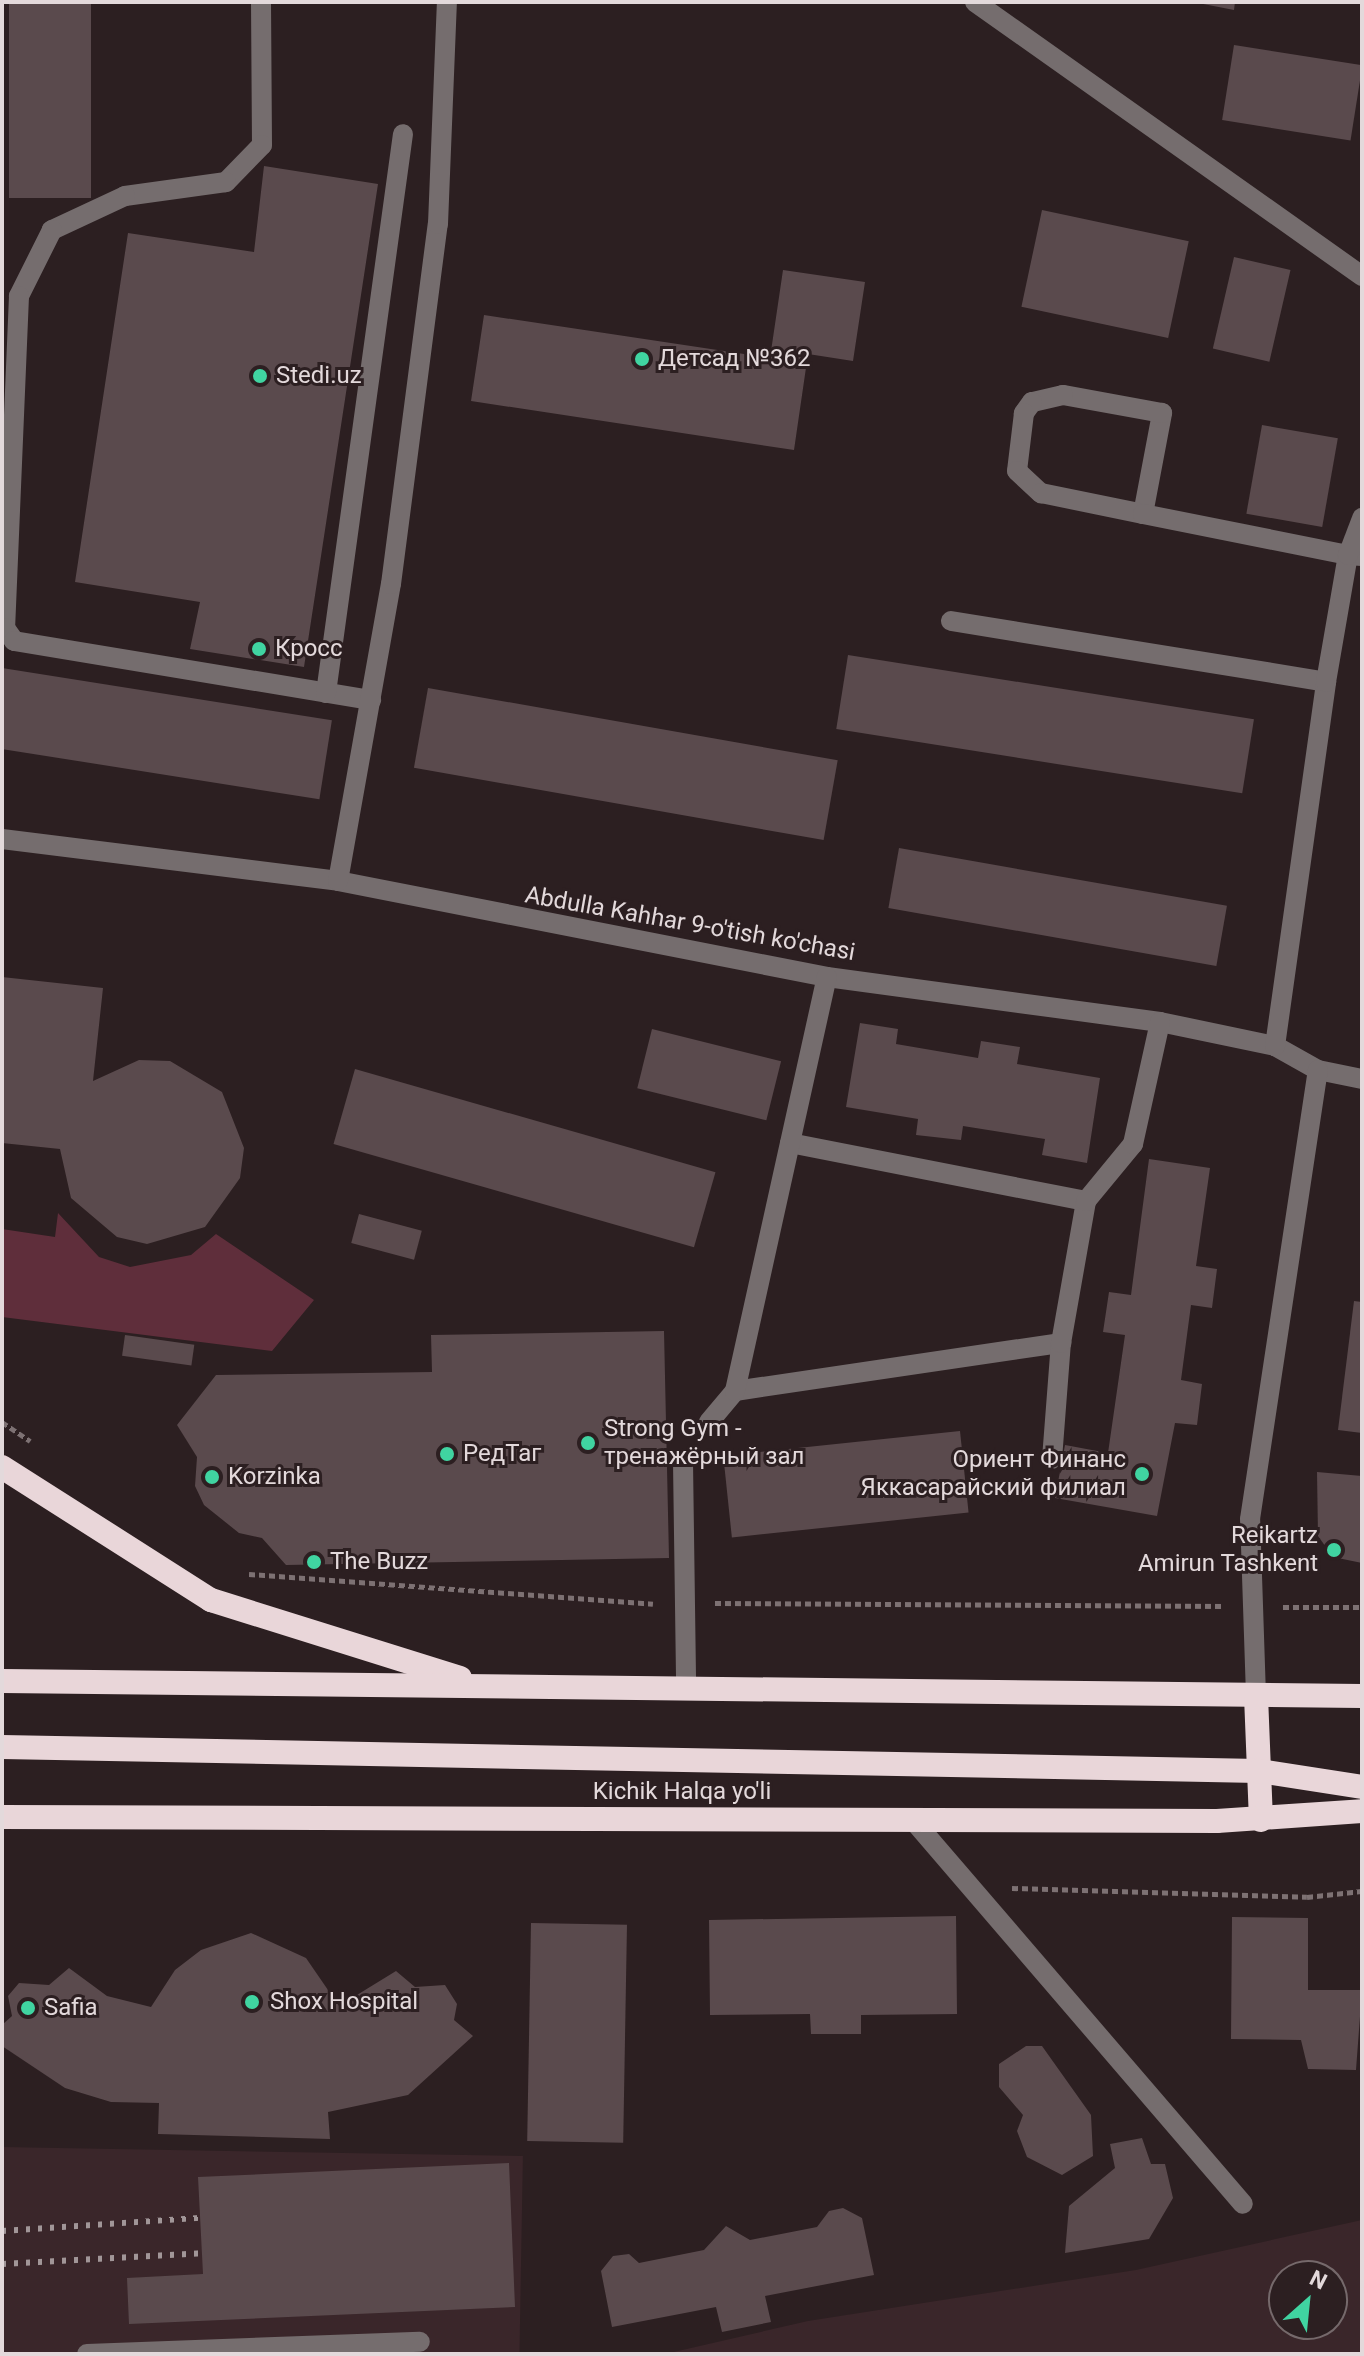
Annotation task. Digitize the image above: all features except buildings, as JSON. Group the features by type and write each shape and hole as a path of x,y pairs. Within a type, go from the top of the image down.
{"highway":[{"path":"2,1467 211,1600 325,1641 493,1687"},
{"path":"2,1681 1362,1696"},
{"path":"1256,1696 1261,1820"},
{"path":"2,1747 667,1756 1259,1771 1362,1787"},
{"name":"Kichik Halqa yo'li","path":"2,1817 1261,1820 1362,1811"}],"street":[{"path":"261,2 262,145 226,182 125,196 52,230 19,296 5,628 14,641 371,700"},
{"path":"338,881 371,700 438,224 447,2"},
{"path":"975,2 1362,276"},
{"path":"326,693 403,134"},
{"path":"1143,514 1162,413 1063,395 1032,402 1017,457 1023,482 1041,493 1143,514 1355,555"},
{"path":"1275,1046 1326,682 1362,518"},
{"path":"951,621 1326,682"},
{"name":"Abdulla Kahhar 9-o'tish ko'chasi","path":"2,839 338,881 827,977 1160,1022 1275,1046 1318,1070 1362,1079"},
{"path":"709,1422 735,1391 827,977"},
{"path":"1052,1459 1061,1343 1086,1201 1133,1144 1160,1022"},
{"path":"1256,1696 1250,1519 1318,1070"},
{"path":"790,1143 1086,1201"},
{"path":"735,1391 1061,1343"},
{"path":"683,1462 686,1690"},
{"path":"913,1820 973,1882 1243,2204"},
{"path":"87,2354 420,2342"}],"path":[{"path":"1290,1606 1362,1607"},
{"path":"973,1882 1040,1892 1362,1891"}],"shaded area":[{"path":"58,1213 99,1257 130,1267 191,1255 216,1234 314,1300 272,1351 2,1317 2,1229 55,1237"},
{"path":"2,2147 523,2156 519,2354 2,2354"},
{"path":"1362,2220 1362,2354 665,2354 808,2321 1136,2270"}],"railway":[{"path":"2,2231 200,2218"},
{"path":"2,2264 202,2253"}],"place":[{"name":"Детсад №362","path":"642,359"},
{"name":"Stedi.uz","path":"260,376"},
{"name":"Кросс","path":"259,649"},
{"name":"Strong Gym - тренажёрный зал","path":"588,1443"},
{"name":"РедТаг","path":"447,1454"},
{"name":"Ориент Финанс Яккасарайский филиал","path":"1142,1474"},
{"name":"Korzinka","path":"212,1477"},
{"name":"Reikartz Amirun Tashkent","path":"1334,1550"},
{"name":"The Buzz","path":"314,1562"},
{"name":"Shox Hospital","path":"252,2002"},
{"name":"Safia","path":"28,2008"}]}
